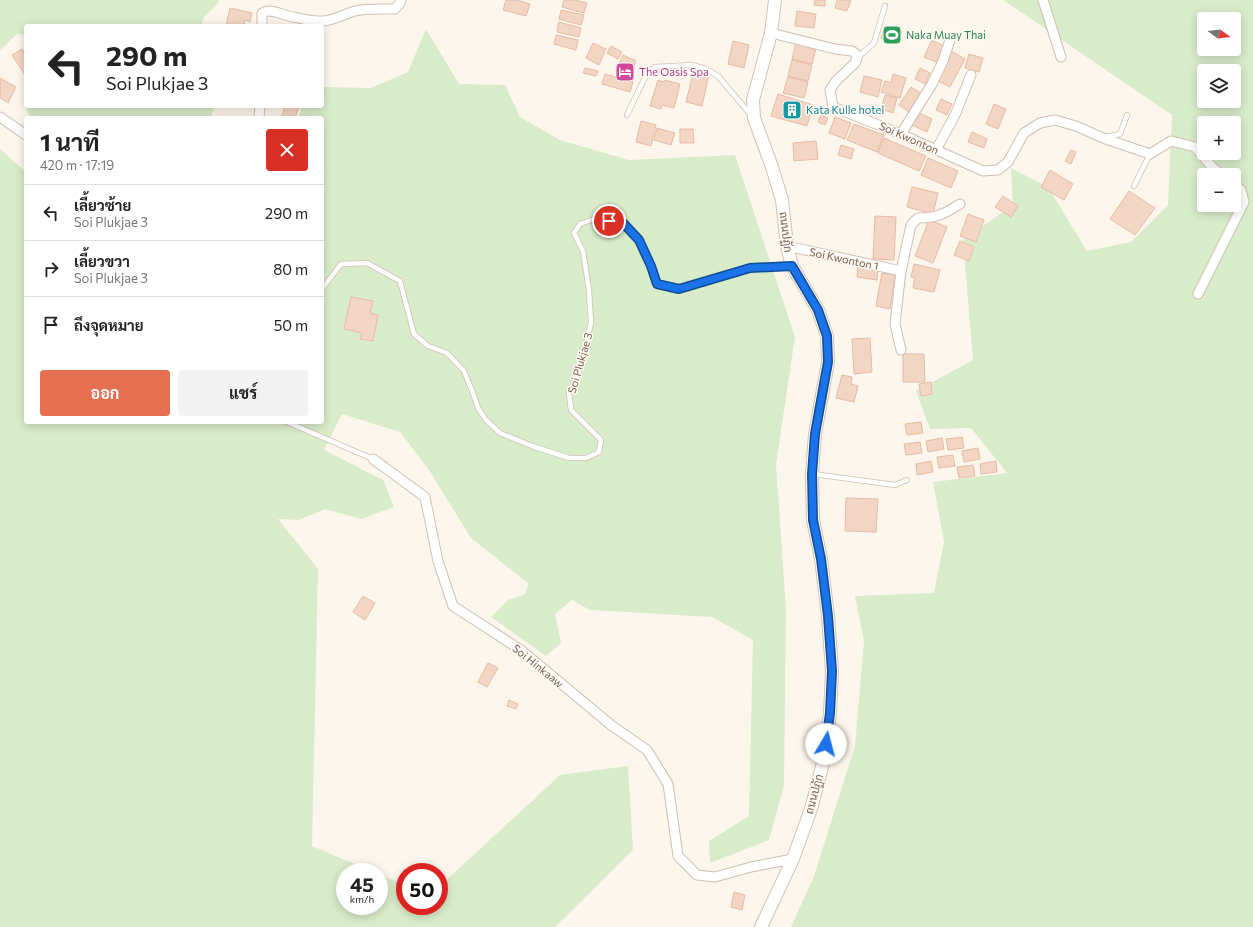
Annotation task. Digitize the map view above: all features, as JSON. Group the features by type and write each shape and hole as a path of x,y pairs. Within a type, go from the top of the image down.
{"main road":[{"name":"ถนนปฏัก","path":"761,927 793,859 811,809 824,759 830,713 832,671 828,616 821,559 813,520 812,474 815,434 828,362 827,336 818,310 792,266 787,246 782,200 772,167 754,118 753,100 771,33 775,0"}],"street":[{"path":"262,24 262,12 266,10 286,16 323,21 356,11 379,9 395,10 401,0"},
{"path":"1043,0 1061,57"},
{"path":"771,33 835,49 852,51 856,54 857,58"},
{"path":"901,134 932,84 943,61 950,40"},
{"name":"Soi Kwonton","path":"857,58 855,64 836,81 830,90 833,107 901,134 983,171 998,170 1008,162 1024,133 1040,123 1055,120 1076,126 1104,138"},
{"path":"936,150 955,115 972,75"},
{"path":"0,117 24,134"},
{"path":"1104,138 1150,154 1171,141 1195,147 1213,168"},
{"path":"1241,190 1244,202 1241,208"},
{"path":"901,350 895,324 901,271 911,225 918,218 937,217 960,204"},
{"path":"1198,294 1239,212"},
{"name":"Soi Kwonton 1","path":"787,246 901,271"},
{"name":"Soi Hinkaaw","path":"373,460 425,497 438,562 453,606 521,650 611,725 647,750 668,784 678,856 697,875 715,877 751,867 793,859"}],"lane":[{"path":"857,58 874,43 885,6"},
{"path":"627,115 646,73 655,67 692,65 706,69 718,76 754,118"},
{"path":"1104,138 1120,134 1127,115"},
{"path":"1134,186 1150,154"},
{"name":"Soi Plukjae 3","path":"324,285 341,264 367,263 400,282 414,334 428,346 447,353 464,371 478,408 486,420 500,433 532,446 569,458 586,458 599,452 601,440 571,410 569,392 578,374 591,323 589,290 583,251 574,233 580,224 594,219 624,224 639,240 651,266 657,284 679,289 750,268 792,266"},
{"name":"Soi Hinkaaw","path":"292,424 373,460"},
{"path":"812,474 894,485 907,480"}],"green space":[{"path":"0,0 219,0 219,2 204,17 202,24 24,24 24,35 17,34 0,50"},
{"path":"1003,0 1253,0 1253,927 791,927 814,876 855,746 864,641 855,596 934,593 944,542 933,482 1007,473 971,428 930,429 916,391 973,360 963,240 1013,205 1011,168 1048,187 1087,251 1131,242 1168,205 1172,115"},
{"path":"426,29 459,84 505,85 520,117 560,140 629,160 735,155 795,337 776,464 786,609 784,785 769,840 710,863 709,841 749,816 753,640 712,617 590,610 572,600 555,614 561,643 546,656 491,617 508,600 525,594 529,584 471,538 429,470 400,432 342,414 324,450 383,480 394,507 361,519 325,509 299,520 278,519 318,569 312,846 353,863 336,863 336,915 388,915 388,878 396,881 396,915 448,915 448,879 560,775 628,766 633,850 555,927 0,927 0,149 24,170 24,424 324,424 324,116 300,116 302,108 324,108 324,87 371,88 408,72"},
{"path":"26,108 214,108 212,116 30,116"}],"building":[{"path":"506,0 517,0 530,4 526,16 503,10"},
{"path":"564,0 575,0 587,3 584,13 562,7"},
{"path":"815,0 825,0 825,6 814,5"},
{"path":"837,0 851,0 847,11 835,8"},
{"path":"230,8 252,13 250,22 245,20 244,24 226,24"},
{"path":"561,10 584,15 581,25 559,19"},
{"path":"797,11 816,14 814,28 795,26"},
{"path":"559,22 581,28 579,37 557,32"},
{"name":"Naka Muay Thai","path":"885,26 902,31 898,44 881,38"},
{"path":"556,35 578,40 576,50 554,44"},
{"path":"932,40 946,47 938,63 924,57"},
{"path":"733,41 749,45 744,68 728,64"},
{"path":"593,43 606,49 599,65 586,58"},
{"path":"796,43 816,48 812,64 792,59"},
{"path":"611,46 622,52 618,59 607,53"},
{"path":"22,49 24,52 24,73 12,55"},
{"path":"951,51 965,59 950,87 936,80"},
{"path":"969,54 983,58 979,72 965,68"},
{"path":"623,55 636,61 630,76 616,71"},
{"path":"792,60 812,65 808,81 788,76"},
{"path":"585,68 598,71 596,76 583,73"},
{"path":"920,68 930,73 925,84 915,79"},
{"path":"694,70 709,74 702,106 686,102"},
{"path":"605,74 633,82 630,92 602,84"},
{"path":"893,74 906,78 900,98 881,92 885,81 891,83"},
{"path":"864,76 882,80 878,97 860,92"},
{"path":"788,77 808,82 804,98 783,93"},
{"path":"0,78 16,87 8,103 0,98"},
{"path":"658,80 664,82 665,80 680,84 674,108 662,105 661,109 650,106"},
{"path":"911,87 922,94 909,112 899,105"},
{"name":"Kata Kulle hotel","path":"778,94 813,105 807,126 771,116"},
{"path":"885,95 897,98 893,113 881,109"},
{"path":"941,99 952,104 947,115 936,110"},
{"path":"994,104 1006,109 998,129 986,124"},
{"path":"284,108 298,108 296,116 282,116"},
{"path":"917,112 932,119 927,132 912,125"},
{"path":"821,115 828,118 825,125 818,122"},
{"path":"835,117 851,123 845,139 829,133"},
{"path":"641,121 656,125 651,146 636,142"},
{"path":"854,124 884,135 877,152 847,140"},
{"path":"657,128 675,133 671,145 654,140"},
{"path":"680,129 693,129 694,143 680,143"},
{"path":"972,132 987,139 984,148 968,142"},
{"path":"884,138 926,156 919,171 878,153"},
{"path":"816,141 818,159 794,161 793,143"},
{"path":"841,145 854,149 851,159 838,155"},
{"path":"1071,150 1076,152 1071,164 1065,161"},
{"path":"928,158 958,171 951,188 921,175"},
{"path":"1050,170 1073,184 1064,200 1041,187"},
{"path":"912,187 938,193 933,214 907,207"},
{"path":"1129,191 1155,208 1135,235 1110,219"},
{"path":"1003,196 1018,206 1011,217 995,207"},
{"path":"968,214 984,220 976,242 960,236"},
{"path":"875,216 896,217 894,260 873,259"},
{"path":"929,220 947,227 933,263 915,256"},
{"path":"960,241 974,247 969,261 954,255"},
{"path":"914,264 940,270 934,292 913,288 915,278 911,277"},
{"path":"858,267 878,270 877,280 857,277"},
{"path":"882,273 895,275 890,309 876,306"},
{"path":"351,297 373,301 370,313 378,315 373,341 360,339 362,333 344,329"},
{"path":"870,338 872,372 854,374 852,339"},
{"path":"903,354 924,354 925,382 903,382"},
{"path":"842,375 852,377 851,384 858,386 854,402 836,398"},
{"path":"931,382 932,394 921,396 919,384"},
{"path":"921,422 923,433 907,435 905,424"},
{"path":"962,437 964,448 948,450 946,439"},
{"path":"942,438 944,449 928,452 926,441"},
{"path":"920,442 922,453 906,455 904,444"},
{"path":"978,448 980,459 964,462 962,451"},
{"path":"953,455 955,466 939,468 937,457"},
{"path":"931,461 933,472 917,475 916,464"},
{"path":"996,461 997,472 981,474 980,464"},
{"path":"973,465 975,476 959,478 957,467"},
{"path":"846,498 878,499 876,532 845,531"},
{"path":"363,596 375,603 365,620 353,612"},
{"path":"488,663 498,668 487,687 478,682"},
{"path":"509,700 518,704 516,709 507,706"},
{"path":"734,892 745,895 742,910 731,907"}],"place":[{"name":"Naka Muay Thai","path":"892,35"},
{"name":"The Oasis Spa","path":"625,72"},
{"name":"Kata Kulle hotel","path":"792,110"}],"route":[{"path":"609,221 624,224 639,240 651,266 657,284 679,289 750,268 792,266 818,310 827,336 828,362 815,434 812,474 813,520 821,559 828,616 832,671 830,713 826,744"}]}
